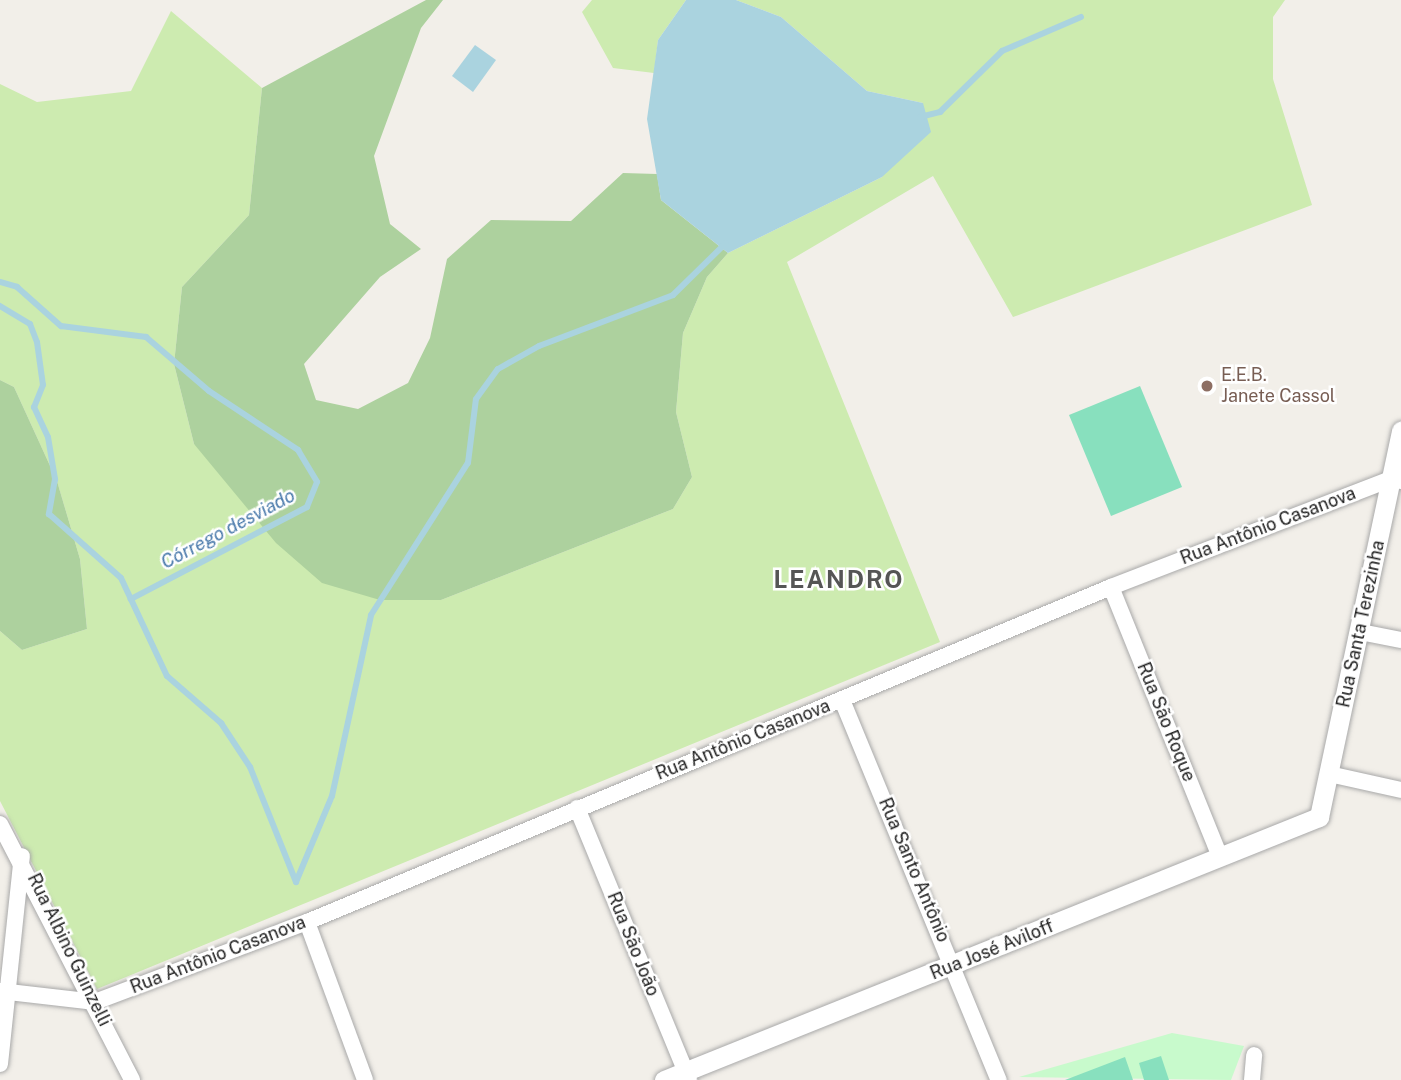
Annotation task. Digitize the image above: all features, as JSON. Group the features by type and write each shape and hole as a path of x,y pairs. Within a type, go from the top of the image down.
{"street":[{"name":"Rua Santa Terezinha","path":"1319,817 1396,480 1401,431"},
{"name":"Rua Antônio Casanova","path":"95,1002 307,922 1111,587 1396,480"},
{"name":"Rua São Roque","path":"1111,587 1220,857"},
{"path":"1360,632 1401,640"},
{"name":"Rua Santo Antônio","path":"842,700 954,965 999,1080"},
{"path":"1329,774 1401,790"},
{"name":"Rua São João","path":"577,808 687,1076"},
{"name":"Rua José Aviloff","path":"664,1080 687,1076 1319,817"},
{"name":"Rua Albino Guinzelli","path":"0,824 22,856 132,1080"},
{"path":"0,1064 4,992 22,856"},
{"path":"307,922 365,1080"},
{"path":"4,992 95,1002"},
{"path":"1252,1080 1254,1055"}],"green space":[{"path":"426,0 443,0 421,28 374,156 390,224 421,249 380,277 304,364 316,400 358,409 408,383 430,338 447,259 491,220 571,221 623,173 657,174 661,200 728,253 707,277 683,333 676,412 692,477 673,509 441,600 380,600 322,583 276,543 194,444 174,364 182,287 249,215 262,88"},
{"path":"592,0 686,0 658,40 654,73 613,68 582,12"},
{"path":"736,0 1285,0 1273,17 1273,79 1312,205 1013,317 933,176 787,262 940,642 97,989 0,801 0,631 22,650 87,629 80,559 57,481 14,387 0,380 0,84 37,102 131,91 171,11 262,88 249,215 182,287 174,364 194,444 441,600 673,509 692,477 676,412 683,333 707,277 728,253 882,177 923,103 867,91 781,17"},
{"path":"0,380 14,387 57,481 80,559 87,629 22,650 0,631"},
{"path":"1140,386 1182,487 1111,516 1069,415"},
{"path":"1172,1033 1244,1046 1231,1080 1019,1077"},
{"path":"1161,1056 1169,1080 1144,1080 1139,1063"},
{"path":"1125,1057 1133,1080 1065,1080"}],"water":[{"path":"686,0 736,0 781,17 867,91 923,103 931,132 882,177 728,253 661,200 647,119 658,40"},
{"path":"475,45 496,60 473,92 452,76"}],"waterway":[{"path":"920,117 940,112 1002,51 1081,17"},
{"path":"296,882 332,796 371,615 468,463 476,399 498,369 539,346 673,295 726,243"},
{"name":"Córrego desviado","path":"0,282 17,287 61,326 146,337 209,391 298,450 317,482 307,507 131,599"},
{"path":"0,306 30,324 37,342 43,385 34,407 48,437 55,479 49,514 121,578 167,676 221,723 250,767 296,882"}],"place":[{"name":"E.E.B. Janete Cassol","path":"1207,386"}],"district":[{"name":"LEANDRO","path":"839,580"}]}
